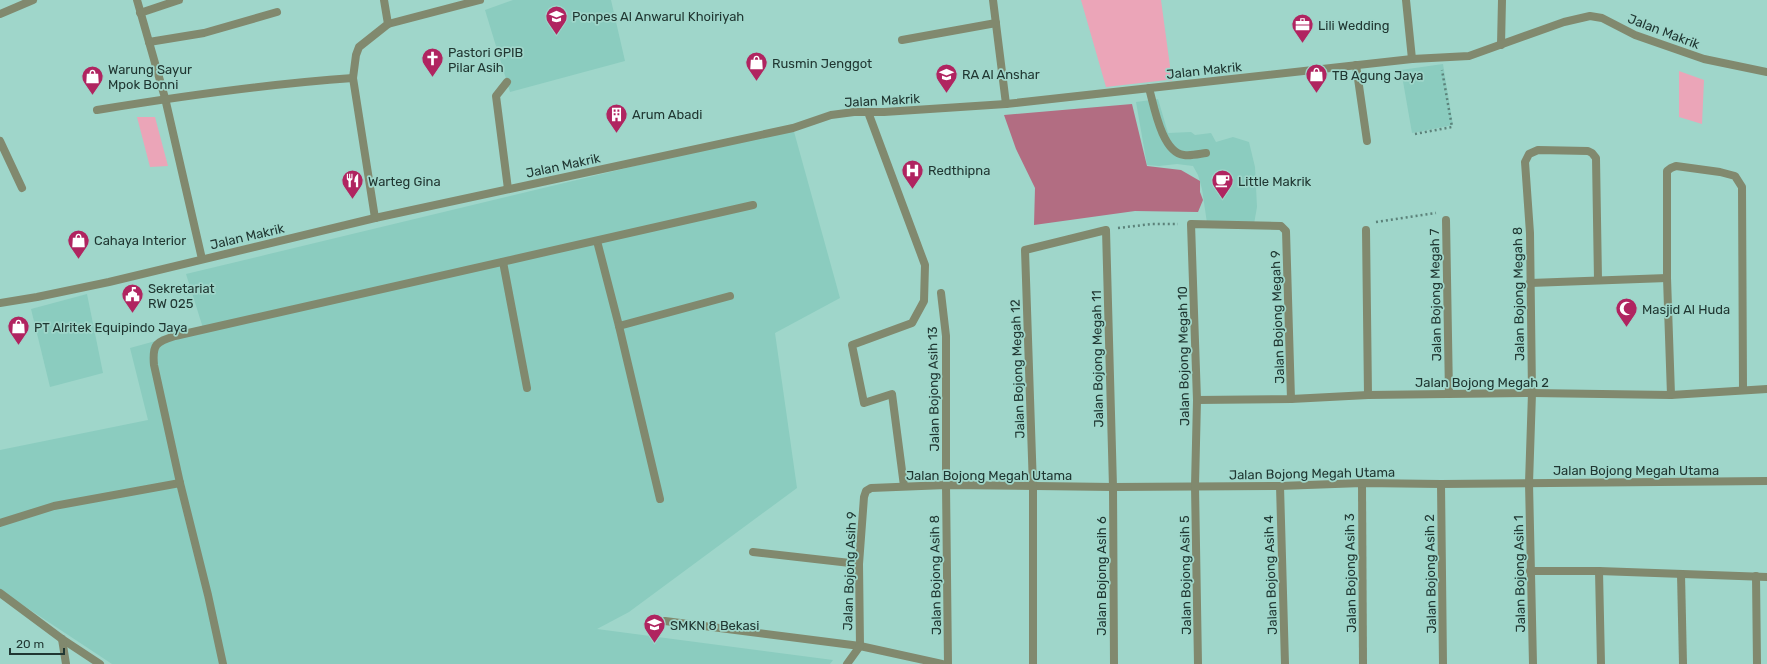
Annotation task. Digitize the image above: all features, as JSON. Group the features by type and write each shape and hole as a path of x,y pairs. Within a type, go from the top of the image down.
{"street":[{"path":"0,14 33,0"},
{"path":"137,0 165,98 202,259"},
{"path":"140,13 179,0"},
{"path":"384,0 388,24"},
{"path":"993,0 1006,104"},
{"path":"1406,0 1412,59"},
{"path":"1501,45 1502,0"},
{"path":"375,218 353,78 356,54 359,47 388,24 475,1"},
{"path":"149,42 204,32 277,12"},
{"name":"Jalan Makrik","path":"0,302 37,297 109,282 375,218 793,128 831,115 1006,104 1412,59 1469,56 1564,22 1590,16 1602,18 1636,35 1704,59 1767,72"},
{"path":"902,40 996,23"},
{"path":"1356,65 1367,141"},
{"path":"96,110 165,98 302,82 353,78"},
{"path":"507,82 496,96 508,189"},
{"path":"1149,88 1159,125 1168,146 1183,156 1206,153"},
{"path":"868,112 925,266 924,301 912,323 852,345 864,403 892,394 904,486"},
{"path":"0,141 22,188"},
{"name":"Jalan Bojong Megah 8","path":"1529,483 1532,393 1530,233 1525,162 1529,154 1538,150 1588,151 1596,158 1598,280"},
{"path":"1671,395 1667,278 1667,171 1676,166 1720,172 1735,176 1742,187 1743,390"},
{"path":"223,664 154,365 154,346 162,340 346,297 753,206"},
{"name":"Jalan Bojong Megah 7","path":"1446,220 1449,394"},
{"name":"Jalan Bojong Megah 9","path":"1191,224 1280,226 1286,231 1291,399"},
{"name":"Jalan Bojong Megah 10","path":"1191,224 1197,400 1195,486"},
{"name":"Jalan Bojong Megah 12","path":"1033,664 1033,487 1025,250 1106,230"},
{"name":"Jalan Bojong Megah 11","path":"1106,230 1113,487"},
{"path":"1366,230 1368,395"},
{"path":"597,242 619,326 660,499"},
{"path":"503,262 527,388"},
{"path":"1530,283 1667,278"},
{"name":"Jalan Bojong Asih 13","path":"941,292 946,336 946,485"},
{"path":"619,326 730,296"},
{"name":"Jalan Bojong Megah 2","path":"1197,400 1291,399 1368,395 1532,393 1671,395 1767,389"},
{"name":"Jalan Bojong Megah Utama","path":"864,497 866,491 871,488 946,485 1113,487 1280,486 1362,483 1441,484 1767,481"},
{"path":"0,523 54,506 180,483"},
{"name":"Jalan Bojong Asih 3","path":"1362,483 1363,664"},
{"name":"Jalan Bojong Asih 1","path":"1529,483 1533,664"},
{"name":"Jalan Bojong Asih 2","path":"1441,484 1443,664"},
{"name":"Jalan Bojong Asih 8","path":"946,485 948,664"},
{"name":"Jalan Bojong Asih 5","path":"1195,486 1198,664"},
{"name":"Jalan Bojong Asih 4","path":"1280,486 1285,664"},
{"name":"Jalan Bojong Asih 6","path":"1113,487 1114,664"},
{"name":"Jalan Bojong Asih 9","path":"860,646 859,564 864,497"},
{"path":"753,552 859,564"},
{"path":"1530,571 1599,571 1767,577"},
{"path":"1599,571 1601,664"},
{"path":"1681,574 1683,664"},
{"path":"1756,576 1757,664"},
{"path":"0,593 62,639 100,664"},
{"path":"665,621 860,646 942,664"},
{"path":"62,639 66,664"},
{"path":"847,664 860,646"}],"path":[{"path":"1414,134 1452,127 1440,58"},
{"path":"1366,230 1369,225 1376,222 1431,213 1440,213 1446,220"},
{"path":"1106,230 1157,224 1191,224"}],"shaded area":[{"name":"Ponpes Al Anwarul Khoiriyah","path":"513,0 611,0 625,61 510,92 485,10"},
{"path":"1081,0 1161,0 1172,81 1167,80 1106,87"},
{"path":"1443,64 1453,125 1412,133 1401,70"},
{"path":"1679,71 1704,80 1702,124 1679,117"},
{"name":"Little Makrik","path":"1158,99 1168,133 1191,132 1195,135 1211,133 1216,142 1233,137 1249,142 1255,167 1257,207 1254,224 1207,223 1202,189 1198,175 1193,166 1177,164 1159,166 1147,165 1136,102"},
{"path":"1132,104 1147,166 1181,170 1200,181 1200,192 1203,200 1198,212 1135,211 1034,225 1035,188 1016,149 1004,115"},
{"path":"137,117 155,117 168,166 150,167"},
{"path":"793,128 840,298 775,333 797,488 629,612 597,629 833,660 830,664 112,664 0,590 0,450 148,420 130,348 203,328 186,274"},
{"path":"87,294 103,373 50,387 31,309"}],"place":[{"name":"Ponpes Al Anwarul Khoiriyah","path":"556,36"},
{"name":"Lili Wedding","path":"1302,44"},
{"name":"Pastori GPIB Pilar Asih","path":"432,78"},
{"name":"Rusmin Jenggot","path":"757,82"},
{"name":"RA Al Anshar","path":"947,94"},
{"name":"TB Agung Jaya","path":"1316,94"},
{"name":"Warung Sayur Mpok Bonni","path":"92,96"},
{"name":"Arum Abadi","path":"617,134"},
{"name":"Redthipna","path":"913,190"},
{"name":"Warteg Gina","path":"353,200"},
{"name":"Little Makrik","path":"1222,200"},
{"name":"Cahaya Interior","path":"78,260"},
{"name":"Sekretariat RW 025","path":"132,314"},
{"name":"Masjid Al Huda","path":"1627,328"},
{"name":"PT Alritek Equipindo Jaya","path":"18,346"},
{"name":"SMKN 8 Bekasi","path":"655,644"}]}
